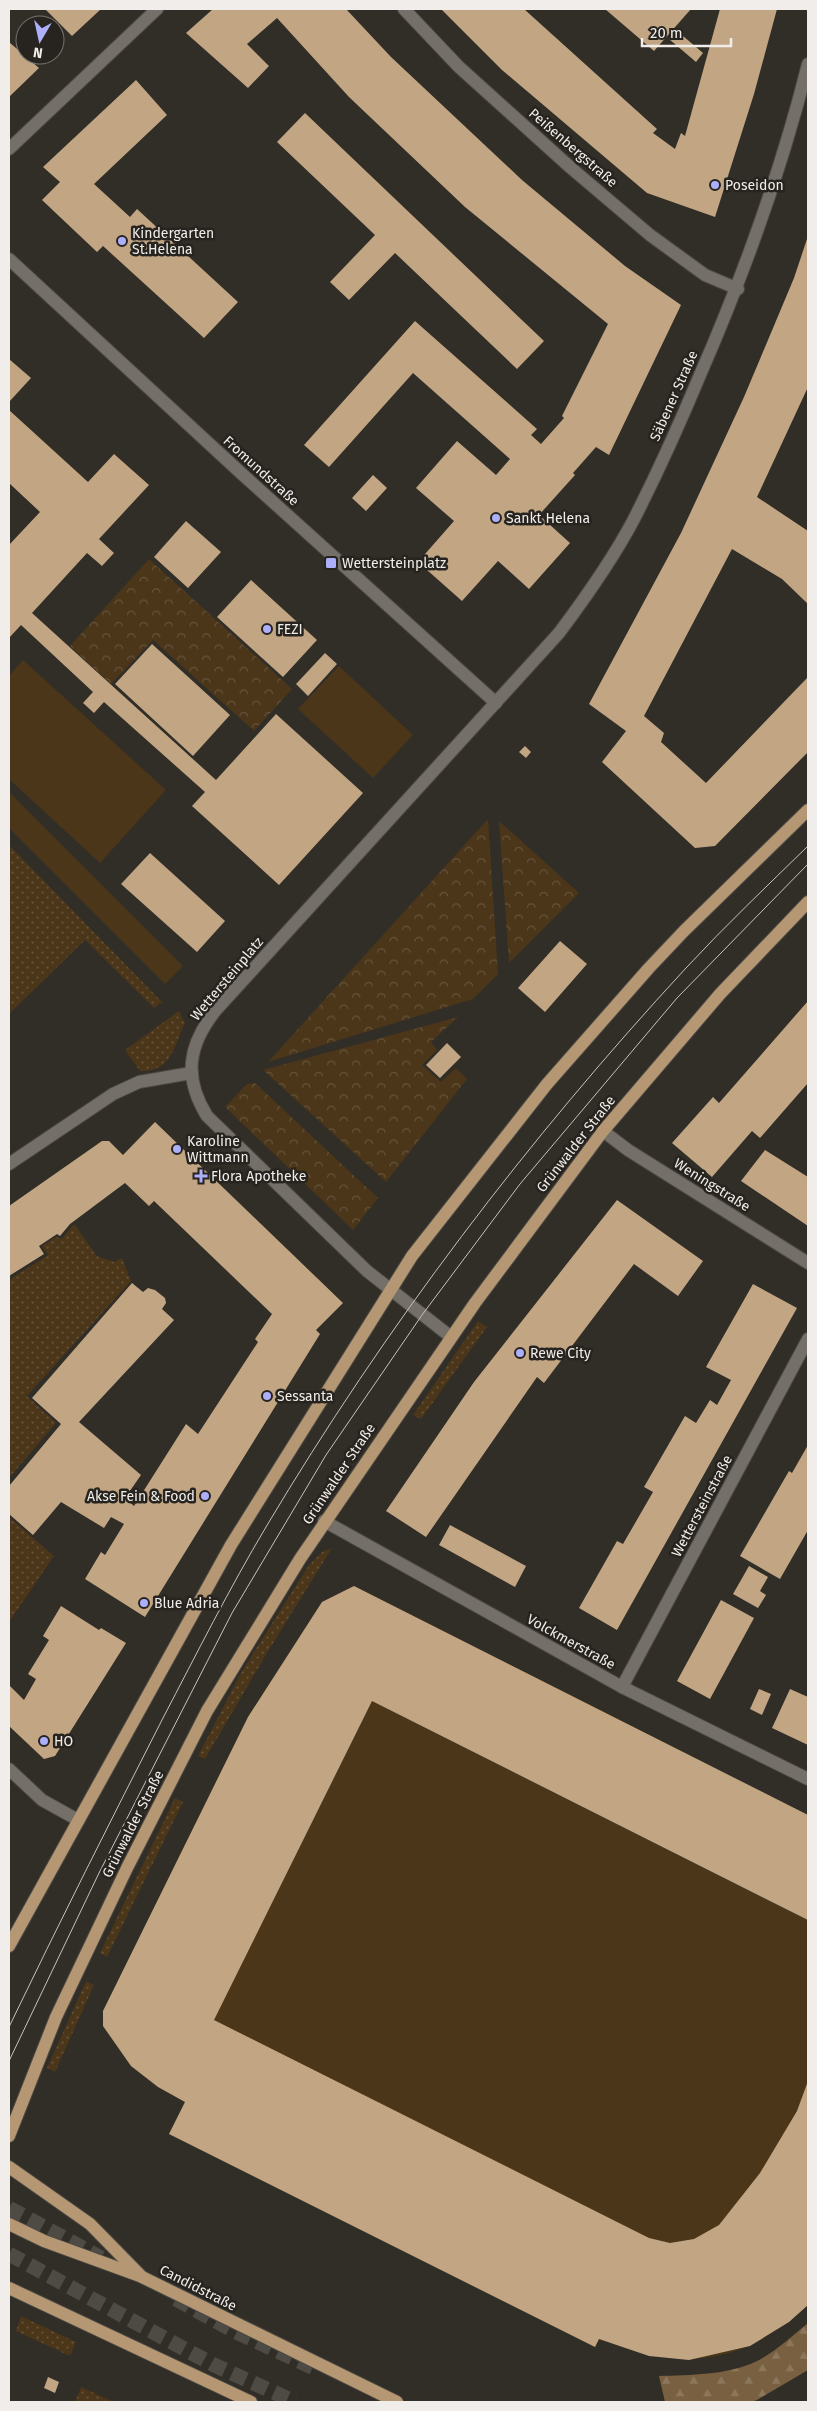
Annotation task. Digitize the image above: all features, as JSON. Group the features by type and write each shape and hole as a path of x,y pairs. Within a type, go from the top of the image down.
{"main road":[{"path":"9,1946 231,1545 392,1291 412,1256 547,1084 673,942 808,810"},
{"name":"Grünwalder Straße","path":"9,2136 60,2008 127,1868 207,1710 324,1521 451,1337 603,1130 720,994 808,902"},
{"name":"Candidstraße","path":"9,2167 90,2224 142,2277 397,2402"},
{"path":"9,2224 44,2241 142,2277"},
{"path":"9,2288 251,2402"}],"street":[{"path":"9,149 157,9"},
{"name":"Peißenbergstraße","path":"404,9 459,68 571,168 643,229 704,275 738,289"},
{"name":"Säbener Straße","path":"496,702 559,633 588,595 633,521 682,419 738,289 773,192 808,64"},
{"name":"Fromundstraße","path":"9,259 249,481 496,702"},
{"name":"Wettersteinplatz","path":"451,1337 363,1267 207,1116 195,1094 191,1073 195,1045 203,1026 216,1010 496,702"},
{"path":"9,1164 113,1094 139,1082 191,1073"},
{"name":"Weningstraße","path":"603,1130 634,1154 808,1263"},
{"name":"Wettersteinstraße","path":"622,1687 808,1339"},
{"name":"Volckmerstraße","path":"324,1521 622,1687 808,1779"},
{"path":"9,1769 42,1800 78,1820"}],"green space":[{"path":"149,559 292,689 254,731 153,640 111,684 70,646"},
{"path":"23,660 166,790 100,863 9,779 9,676"},
{"path":"339,666 413,735 373,778 298,709"},
{"path":"9,792 183,966 165,984 9,828"},
{"path":"488,819 498,974 473,999 268,1062"},
{"path":"499,821 579,893 509,963"},
{"path":"9,845 162,1002 154,1008 85,940 9,1014"},
{"path":"179,1011 185,1023 170,1056 159,1067 140,1071 125,1050"},
{"path":"458,1017 431,1042 437,1050 422,1065 441,1082 456,1068 467,1079 386,1182 263,1070"},
{"path":"255,1083 378,1198 353,1230 225,1107 247,1084"},
{"path":"74,1224 97,1256 114,1262 122,1258 131,1281 27,1396 56,1423 9,1478 9,1280 48,1255 42,1246 56,1237 62,1239"},
{"path":"478,1321 487,1327 421,1419 413,1415"},
{"path":"9,1517 54,1556 9,1622"},
{"path":"332,1548 267,1653 205,1759 198,1756 242,1671 309,1565 322,1552"},
{"path":"354,1586 808,1815 808,2305 783,2326 758,2341 734,2351 710,2357 685,2359 658,2356 600,2339 595,2347 169,2134 185,2102 158,2087 131,2066 103,2026 103,2011 248,1717 322,1602"},
{"path":"175,1798 183,1802 107,1957 100,1953"},
{"path":"86,1981 94,1985 55,2072 47,2068"},
{"path":"21,2316 76,2342 70,2356 16,2331"},
{"path":"808,2323 808,2370 757,2400 751,2402 665,2402 659,2376 708,2374 733,2370 755,2362 769,2354"},
{"path":"81,2387 114,2402 75,2402"}],"building":[{"path":"45,9 101,9 72,36 65,29 65,15 51,15"},
{"path":"213,9 346,9 391,57 522,180 625,266 681,305 609,455 596,447 573,473 575,475 539,515 570,543 529,589 498,561 462,601 418,562 454,521 416,488 457,441 496,475 510,459 413,373 329,467 304,445 415,321 537,429 531,435 541,444 564,418 562,416 608,324 465,207 349,97 277,18 247,44 269,66 248,88 186,33"},
{"path":"441,9 524,9 657,129 653,133 675,149 681,133 685,136 720,9 777,9 754,94 715,217 647,193 502,70"},
{"path":"605,9 691,9 654,51"},
{"path":"676,30 703,53 696,62 669,39"},
{"path":"9,42 15,47 15,65 36,65 39,68 9,97"},
{"path":"136,80 167,115 94,184 130,217 137,209 238,302 204,338 103,246 97,252 42,200 60,182 43,167"},
{"path":"305,113 544,341 517,369 395,253 349,300 330,282 375,235 277,142"},
{"path":"808,236 808,387 757,497 808,531 808,604 782,579 732,549 644,716 664,733 661,742 706,783 808,677 808,752 715,846 695,848 602,762 626,731 589,704 681,533 744,397 794,278"},
{"path":"9,359 31,378 9,402"},
{"path":"9,410 88,482 114,454 149,485 99,539 114,553 102,566 87,553 32,613 216,780 276,714 363,793 279,885 192,806 205,792 104,702 94,713 83,703 93,692 21,625 9,638 9,545 40,512 9,483"},
{"path":"373,475 387,488 366,511 352,498"},
{"path":"186,521 221,552 188,588 154,557"},
{"name":"FEZI","path":"251,580 317,640 283,677 217,617"},
{"path":"152,644 230,715 193,756 115,684"},
{"path":"325,653 337,664 308,696 296,684"},
{"path":"525,746 531,752 526,758 519,752"},
{"path":"150,853 225,921 197,952 121,884"},
{"path":"560,941 587,964 545,1012 518,988"},
{"path":"808,1001 808,1083 760,1138 752,1131 712,1177 672,1143 713,1097 719,1103"},
{"path":"447,1043 461,1057 440,1078 426,1065"},
{"path":"155,1122 343,1303 316,1330 320,1334 145,1617 85,1579 101,1552 105,1555 124,1524 111,1517 104,1528 61,1502 33,1535 9,1514 9,1486 61,1424 32,1398 132,1283 143,1292 148,1288 155,1290 165,1298 166,1303 162,1309 174,1320 79,1422 141,1475 125,1498 134,1506 186,1424 198,1434 258,1342 255,1339 272,1314 154,1201 149,1206 125,1183 70,1224 60,1236 57,1234 39,1246 44,1254 9,1276 9,1206 102,1141 109,1141 123,1155"},
{"path":"765,1150 808,1177 808,1226 741,1181"},
{"path":"617,1200 703,1261 678,1296 634,1264 544,1383 537,1377 426,1537 386,1511 474,1382"},
{"path":"753,1284 797,1308 617,1630 579,1608 617,1541 623,1544 653,1492 644,1487 685,1416 696,1423 710,1400 717,1405 731,1380 706,1367"},
{"path":"808,1445 808,1530 780,1579 740,1556 789,1471 792,1473"},
{"path":"450,1525 526,1566 515,1587 439,1545"},
{"path":"749,1566 768,1577 760,1591 766,1595 758,1608 733,1594"},
{"path":"354,1586 808,1815 808,1920 372,1701 214,2020 649,2238 670,2243 694,2239 719,2225 760,2173 797,2111 808,2081 808,2305 789,2322 750,2346 689,2360 649,2356 599,2339 595,2347 169,2134 185,2102 158,2087 131,2066 103,2026 103,2011 248,1717 322,1602"},
{"path":"721,1600 754,1618 710,1699 677,1681"},
{"path":"61,1606 99,1630 101,1628 126,1643 55,1756 44,1759 9,1726 9,1685 24,1700 36,1679 28,1674 49,1640 43,1636"},
{"path":"759,1689 771,1694 762,1715 750,1709"},
{"path":"790,1689 808,1697 808,1745 772,1728"},
{"path":"48,2377 59,2382 55,2393 44,2388"}],"tunnel":[{"path":"9,2208 101,2258"},
{"path":"9,2254 214,2365 295,2402"},
{"path":"176,2299 232,2330 314,2368"}],"tram line":[{"path":"9,2027 124,1795 226,1598 266,1527 360,1379 461,1237 570,1099 686,968 808,846"},
{"path":"9,2061 99,1873 232,1613 326,1455 422,1315 520,1184 677,998 808,864"}],"place":[{"name":"Poseidon","path":"715,185"},
{"name":"Kindergarten St.Helena","path":"122,241"},
{"name":"Sankt Helena","path":"496,518"},
{"name":"Wettersteinplatz","path":"331,563"},
{"name":"FEZI","path":"267,629"},
{"name":"Karoline Wittmann","path":"177,1149"},
{"name":"Flora Apotheke","path":"201,1176"},
{"name":"Rewe City","path":"520,1353"},
{"name":"Sessanta","path":"267,1396"},
{"name":"Akse Fein & Food","path":"205,1496"},
{"name":"Blue Adria","path":"144,1603"},
{"name":"HO","path":"44,1741"}]}
